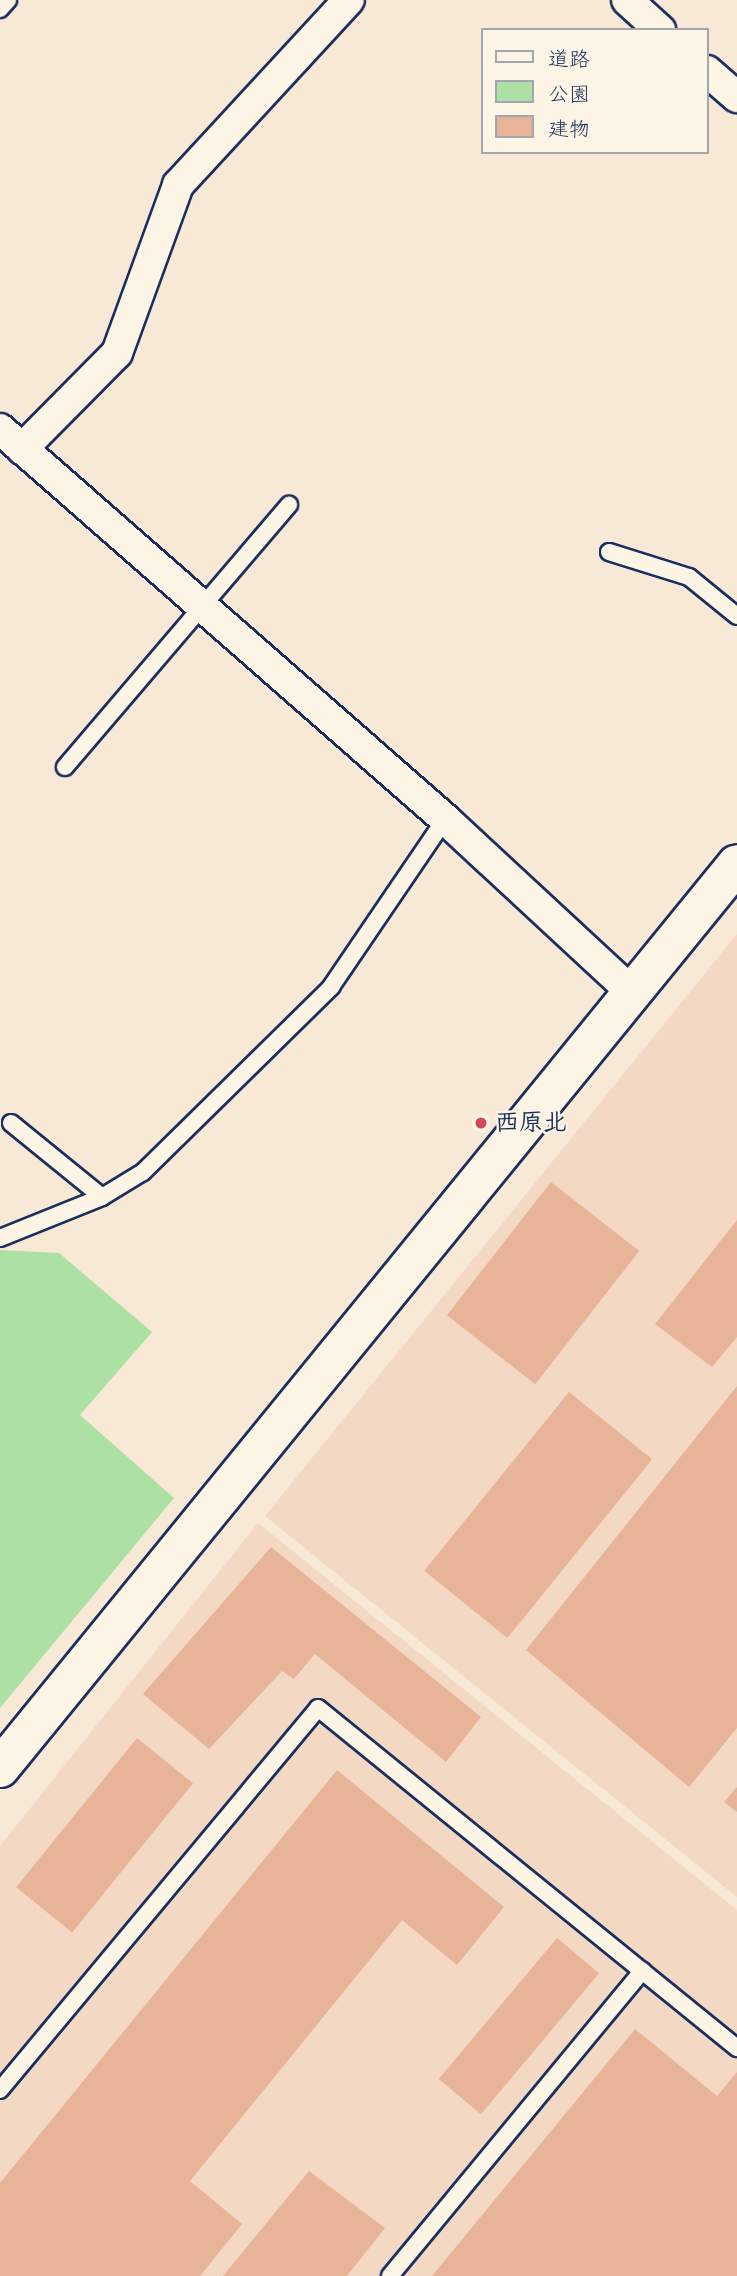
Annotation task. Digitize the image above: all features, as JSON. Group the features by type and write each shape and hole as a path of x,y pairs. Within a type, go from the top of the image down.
{"street":[{"path":"349,0 178,185 117,353 11,439 445,819 631,991"},
{"path":"626,0 658,28"},
{"path":"709,73 737,97"},
{"path":"0,1768 737,864"}],"lane":[{"path":"0,9 8,0"},
{"path":"65,767 289,505"},
{"path":"609,552 688,577 737,616"},
{"path":"0,1238 102,1197 143,1172 331,987 445,819"},
{"path":"11,1123 102,1197"},
{"path":"0,2090 318,1708 737,2048"},
{"path":"390,2276 642,1971"}],"shaded area":[{"path":"737,934 737,1897 265,1516"},
{"path":"258,1523 737,1910 737,2276 0,2276 0,1846"}],"green space":[{"path":"0,1250 59,1253 152,1332 80,1415 174,1498 0,1708"}],"building":[{"path":"551,1182 639,1251 535,1384 447,1315"},
{"path":"737,1220 737,1337 712,1367 655,1324"},
{"path":"737,1386 737,1728 689,1787 526,1650"},
{"path":"569,1392 652,1459 507,1638 424,1571"},
{"path":"271,1547 481,1717 446,1762 315,1654 294,1679 282,1671 209,1749 143,1694"},
{"path":"137,1738 193,1783 72,1933 16,1887"},
{"path":"337,1770 504,1907 457,1965 402,1920 190,2181 242,2224 200,2276 0,2276 0,2183"},
{"path":"737,1787 737,1812 724,1802"},
{"path":"557,1938 599,1973 481,2114 439,2079"},
{"path":"635,2029 717,2096 737,2072 737,2276 432,2276"},
{"path":"309,2171 385,2228 347,2276 223,2276"}],"place":[{"name":"西原北","path":"481,1123"}]}
